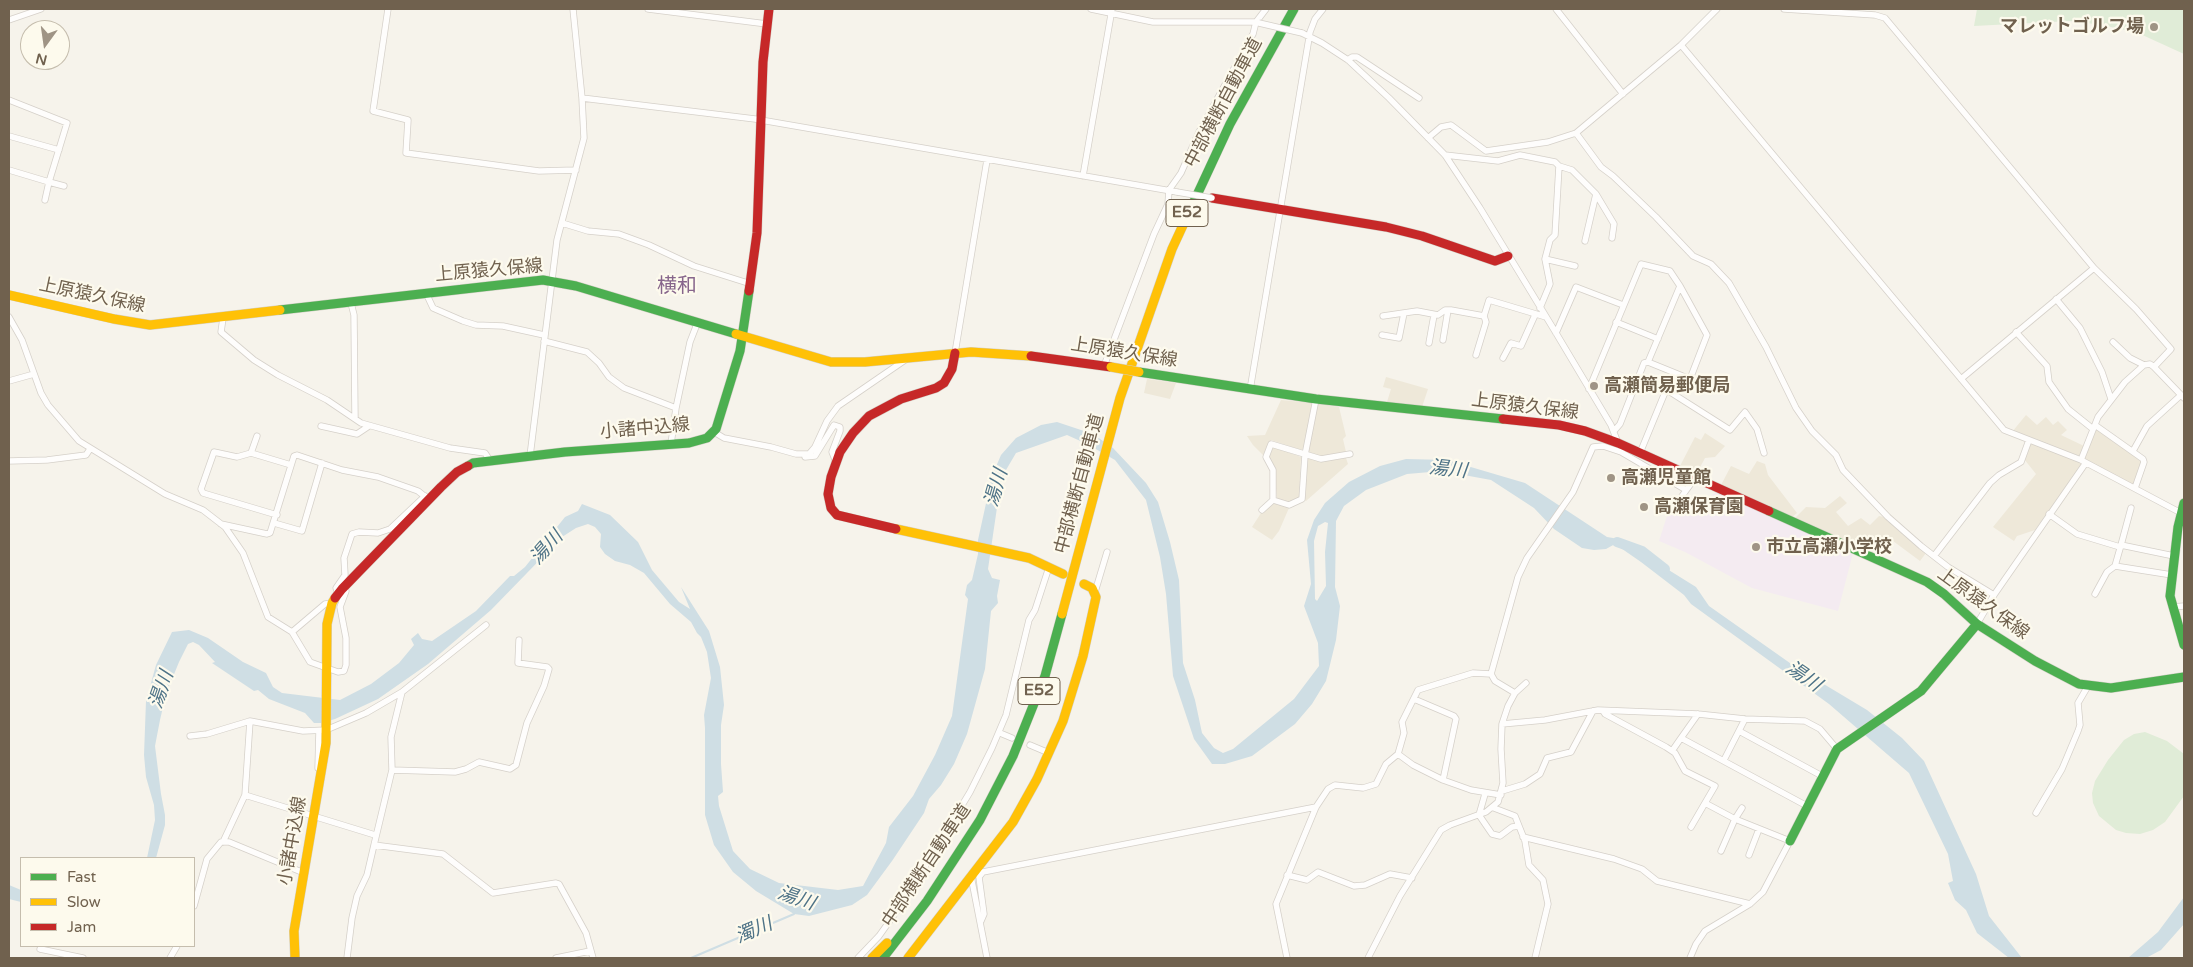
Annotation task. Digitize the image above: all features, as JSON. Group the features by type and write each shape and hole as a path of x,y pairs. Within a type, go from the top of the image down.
{"main road":[{"name":"小諸中込線","path":"295,958 293,936 321,777 327,624 332,603 341,590 427,498 462,469 474,462 489,459 699,441 714,432 744,338 757,234 762,62 769,9"},
{"name":"中部横断自動車道","path":"883,958 947,873 994,794 1030,716 1045,676 1093,494 1139,338 1188,211 1268,51 1294,9"},
{"path":"1212,198 1396,229 1495,261 1508,256"},
{"name":"上原猿久保線","path":"9,295 114,319 150,325 426,293 536,281 552,281 576,286 697,324 831,362 852,363 955,353 1023,355 1316,399 1559,426 1585,431 1640,453 1927,582 1944,594 1977,624 2063,677 2088,686 2116,687 2184,677"},
{"path":"955,353 952,369 944,383 936,388 901,399 870,416 853,432 836,462 828,494 831,508 842,518 1029,558 1063,574"},
{"path":"2184,503 2181,513 2181,528 2174,556 2170,596 2184,645"},
{"path":"908,958 1022,807 1049,753 1074,691 1096,602 1095,592 1084,584"},
{"path":"1790,840 1837,749 1926,685 1977,624"},
{"path":"891,958 930,903 947,873"},
{"path":"872,958 927,902"}],"street":[{"path":"9,20 41,9"},
{"path":"388,9 373,111 408,120 406,153 539,172 576,170"},
{"path":"530,456 557,240 584,138 573,9"},
{"path":"648,9 767,24"},
{"path":"1091,9 1112,11 1153,22 1257,22 1302,33 1348,60 1389,98 1445,156 1556,333 1614,431 1621,447"},
{"path":"1108,367 1154,234 1168,204 1169,190 1181,173 1199,132 1253,34 1257,22 1266,9"},
{"path":"1250,390 1310,37 1315,19 1323,9"},
{"path":"1556,9 1623,94"},
{"path":"1428,138 1441,127 1451,125 1486,151 1548,142 1576,134 1681,46 1717,9"},
{"path":"1784,9 1875,15 1886,18 2094,268 2136,309 2171,349 2154,367"},
{"path":"1083,176 1112,11"},
{"path":"1681,46 2004,430 2083,462 2181,513"},
{"path":"1348,60 1352,56 1357,57 1419,98"},
{"path":"582,98 760,121 1212,198"},
{"path":"9,100 67,123 45,200"},
{"path":"1576,134 1601,167 1656,216 1694,256 1711,264 1729,283 1766,347 1796,408 1812,431 1831,449 1843,470 1888,517 1934,556 1962,576 1994,595"},
{"path":"9,136 59,150"},
{"path":"1445,156 1498,161 1520,155 1555,162 1559,166 1577,174 1596,194 1614,224 1612,238"},
{"path":"955,353 987,160"},
{"path":"1540,308 1550,284 1546,259 1550,240 1555,235 1559,166"},
{"path":"9,170 64,186"},
{"path":"1586,241 1596,194"},
{"path":"562,223 588,231 619,234 649,245 694,266 751,284"},
{"path":"1546,259 1575,266"},
{"path":"1589,389 1641,264 1670,271 1706,332 1707,338 1690,380 1648,362"},
{"path":"1961,379 2094,268"},
{"path":"1614,431 1620,424 1644,364 1648,362 1680,286"},
{"path":"1556,333 1576,287 1623,305"},
{"path":"426,293 433,308 463,321 476,325 503,326 587,352 594,357 609,377 624,388 676,408"},
{"path":"2056,299 2080,328 2102,372 2111,399"},
{"path":"1476,354 1486,322 1484,316 1489,300 1546,318"},
{"path":"351,303 354,315 355,418"},
{"path":"1443,340 1448,310"},
{"path":"1383,316 1417,311 1434,315 1448,310 1484,316"},
{"path":"1382,335 1399,338 1404,313"},
{"path":"1429,343 1434,315"},
{"path":"1504,358 1511,343 1521,346 1535,315"},
{"path":"9,317 22,340 48,405 79,441 165,494 203,510 221,524 233,537 243,553 268,617 292,632 310,662 326,671 338,672 345,669 346,638 340,607 346,591 336,588 345,575 344,558 352,534 359,532 378,533 390,528 427,498 418,491 378,477 342,470 297,455 294,456 269,534 221,524"},
{"path":"222,318 221,332 254,360 327,400 369,426 450,448 485,453 489,459"},
{"path":"1616,322 1658,339"},
{"path":"671,444 676,408 690,342 697,324"},
{"path":"2016,332 2047,366 2049,382 2068,409 2133,451 2144,462 2135,488"},
{"path":"2113,342 2130,358 2144,365 2150,364 2154,367 2183,397 2147,426 2133,451"},
{"path":"803,455 812,452 826,421 838,406 908,358"},
{"path":"1977,624 1994,595 2083,462 2094,427 2111,399 2144,365"},
{"path":"1640,453 1673,373"},
{"path":"9,381 34,374"},
{"path":"1666,390 1730,430 1745,412 1757,428 1764,453"},
{"path":"1273,500 1289,505 1302,499 1305,455 1316,399"},
{"path":"714,432 724,438 771,446 808,458 815,456 834,425 840,427 832,452 836,462"},
{"path":"321,426 357,434 369,426"},
{"path":"252,454 257,436"},
{"path":"1934,556 1990,483 1999,475 2021,462 2030,440"},
{"path":"1262,510 1273,500 1273,470 1266,457 1271,444 1305,455 1327,459 1350,454"},
{"path":"1490,674 1522,567 1572,492 1593,447 1621,447 1686,490"},
{"path":"9,462 86,455 90,449"},
{"path":"276,515 202,491 214,452 237,457 252,454 292,465"},
{"path":"274,523 302,531 322,463"},
{"path":"1674,508 1686,490 1692,476"},
{"path":"2095,594 2107,572 2114,566 2130,508"},
{"path":"2049,514 2077,534 2121,546 2174,556"},
{"path":"1095,592 1107,552"},
{"path":"2114,566 2172,576"},
{"path":"862,957 888,924 927,866 970,792 1000,733 1029,620 1036,610 1049,567"},
{"path":"292,632 325,604 332,603"},
{"path":"2172,607 2184,606"},
{"path":"190,736 207,734 250,721 288,729 324,730 366,713 402,692 486,625"},
{"path":"392,770 455,772 479,762 510,769 516,765 527,722 544,686 549,669 547,667 518,662 519,640"},
{"path":"1287,958 1276,904 1316,807 1325,792 1335,785 1363,788 1376,784 1386,764 1398,754 1404,733 1402,722 1418,690 1473,673 1490,674"},
{"path":"1490,674 1495,681 1515,694"},
{"path":"1368,958 1400,896 1441,830 1494,808 1501,793 1502,724 1508,706 1515,694 1526,683"},
{"path":"2036,813 2062,769 2078,731 2080,725 2078,702 2088,686"},
{"path":"347,958 357,896 367,876 392,770 391,737 402,692"},
{"path":"1414,699 1454,716 1456,719 1443,780"},
{"path":"1502,724 1544,720 1592,711 1698,714 1745,719 1805,721 1820,729 1837,749"},
{"path":"1398,754 1413,765 1443,780 1485,794 1501,793 1525,784 1540,774 1545,761 1551,756 1571,752 1592,711"},
{"path":"1603,711 1605,714 1672,750 1685,771 1715,786 1691,827"},
{"path":"1672,750 1698,714"},
{"path":"1724,760 1745,719"},
{"path":"195,902 207,859 216,846 223,842 245,795 250,721"},
{"path":"1739,731 1822,776"},
{"path":"1000,733 1012,738"},
{"path":"1681,738 1807,806"},
{"path":"1030,745 1049,753"},
{"path":"1479,815 1485,794"},
{"path":"245,795 267,800 375,836"},
{"path":"1690,958 1705,930 1750,904 1768,885 1790,840 1735,819 1705,803"},
{"path":"981,921 984,914 979,877 983,872 1316,807"},
{"path":"1494,808 1512,814 1523,837 1529,865 1542,878 1548,901 1535,958"},
{"path":"1722,851 1735,819 1742,808"},
{"path":"1479,815 1496,836 1500,836 1519,826"},
{"path":"1749,855 1759,829"},
{"path":"1523,837 1614,858 1636,866 1657,881 1750,904"},
{"path":"223,842 304,873"},
{"path":"374,845 443,854 493,893 559,884 586,933 593,958"},
{"path":"1287,875 1307,880 1318,872 1357,886 1365,885 1390,874 1412,878"},
{"path":"971,876 981,921 985,958"},
{"path":"170,958 176,947"},
{"path":"40,949 83,958"},
{"path":"556,958 590,951"}],"shaded area":[{"path":"1386,377 1428,389 1422,407 1387,402 1391,389 1383,387"},
{"path":"1147,379 1176,383 1170,399 1144,393"},
{"path":"1281,400 1312,403 1304,448 1301,450 1271,440 1263,455 1247,436 1265,435"},
{"path":"1317,403 1339,407 1346,436 1343,439 1346,452 1320,457 1307,453"},
{"path":"2026,415 2037,425 2046,417 2053,425 2058,421 2067,430 2061,435 2084,446 2080,459 2012,432"},
{"path":"2096,426 2143,463 2135,487 2084,461"},
{"path":"1705,433 1725,446 1715,457 1705,458 1697,473 1680,466 1695,437 1701,440"},
{"path":"2030,441 2079,461 2082,465 2035,530 2017,536 2014,541 1993,527 2036,474 2024,459"},
{"path":"1271,448 1277,448 1301,457 1299,497 1290,503 1277,499 1274,468 1268,455"},
{"path":"1308,458 1322,461 1346,458 1348,464 1306,501 1303,500"},
{"path":"1757,461 1765,464 1768,475 1797,513 1791,518 1721,485 1731,466 1749,474"},
{"name":"市立高瀬小学校","path":"1717,492 1853,553 1838,611 1752,588 1685,552 1659,541 1667,516 1688,494 1704,505 1710,496"},
{"path":"1840,496 1847,503 1836,512 1848,526 1861,518 1870,525 1879,516 1884,517 1926,553 1920,561 1893,541 1879,557 1794,519 1806,507 1825,508"},
{"path":"1273,502 1289,508 1279,531 1272,540 1252,527 1261,513"}],"green space":[{"name":"マレットゴルフ場","path":"1977,9 2184,9 2184,54 2138,33 2102,25 2070,21 1974,26"},
{"path":"2145,732 2167,741 2184,754 2184,796 2165,822 2153,830 2140,834 2126,833 2116,830 2099,816 2093,803 2092,793 2095,781 2108,760 2124,740 2134,734"}],"water":[{"name":"湯川","path":"1057,422 1093,434 1113,448 1146,483 1158,502 1179,580 1183,663 1195,700 1202,733 1214,748 1223,753 1233,749 1294,699 1319,666 1318,643 1304,606 1311,584 1307,540 1314,520 1325,503 1349,482 1380,466 1406,459 1447,460 1525,483 1607,537 1619,539 1696,587 1709,606 1797,668 1867,710 1902,738 1924,761 1976,874 1989,916 2022,958 2009,958 1977,933 1966,910 1955,900 1948,883 1953,881 1948,854 1909,773 1829,704 1691,604 1684,595 1641,562 1615,544 1606,549 1582,548 1554,529 1534,508 1491,480 1442,471 1407,474 1366,490 1344,506 1336,521 1335,587 1340,606 1336,640 1326,681 1312,704 1295,724 1252,756 1225,764 1212,764 1194,739 1173,676 1166,594 1160,557 1146,500 1115,460 1067,435 1016,453 1006,470 1000,487 988,569 992,578 1000,580 997,596 998,603 991,611 985,669 967,734 954,764 941,785 929,799 924,813 892,861 867,895 852,905 809,916 794,914 756,891 733,872 714,845 705,815 704,715 711,678 707,652 701,637 691,622 670,604 644,573 630,565 615,561 605,554 600,547 601,534 595,527 588,524 576,528 562,537 491,610 428,664 378,699 335,719 314,723 305,713 269,699 258,690 254,691 212,663 215,662 199,645 193,642 188,644 166,694 155,746 165,825 156,857 147,857 155,820 154,805 146,777 144,755 146,701 156,665 172,632 189,630 208,638 243,662 266,673 273,687 282,693 340,700 371,684 399,663 414,645 411,639 418,633 422,639 432,641 476,611 510,576 514,576 525,567 565,517 578,511 582,504 610,515 638,542 652,570 679,602 690,609 681,587 709,631 720,667 724,705 721,725 723,792 718,796 719,806 733,851 750,869 779,883 838,890 863,886 886,843 889,827 913,796 935,755 952,716 968,599 965,595 967,585 972,580 978,554 978,540 992,476 1001,455 1016,438 1041,425","holes":["1325,522 1328,523 1325,552 1326,586 1317,601 1315,599 1314,541 1318,526"]},
{"path":"9,885 20,890 20,902 9,899"},
{"path":"2184,897 2184,924 2161,950 2146,958 2128,958 2158,932"}],"waterway":[{"name":"湯川","path":"1617,542 1642,551 1665,569"},
{"name":"濁川","path":"691,958 794,914"}],"traffic: fast":[{"path":"1184,223 1230,124 1294,9"},
{"path":"280,310 543,280 576,286 736,334"},
{"path":"468,466 473,463 565,452 689,443 707,438 716,429 740,351 749,291"},
{"path":"1139,372 1316,399 1503,419"},
{"path":"2184,503 2178,527 2170,596 2184,645"},
{"path":"1769,511 1927,582 1944,594 1977,624 2035,661 2079,684 2111,688 2184,677"},
{"path":"883,958 927,901 980,820 1013,756 1045,676 1062,614"},
{"path":"1790,841 1837,749 1921,691 1977,624"}],"traffic: slow":[{"path":"1062,614 1120,398 1172,249 1184,223"},
{"path":"9,295 114,319 150,325 280,310"},
{"path":"736,334 831,362 865,362 971,352 1031,356"},
{"path":"1111,367 1139,372"},
{"path":"896,529 1029,558 1063,574"},
{"path":"908,958 1013,822 1037,779 1063,721 1083,656 1096,597 1092,588 1084,584"},
{"path":"295,958 294,931 326,743 327,624 335,598"},
{"path":"872,958 887,943"}],"traffic: jam":[{"path":"749,291 757,233 763,62 769,9"},
{"path":"1212,198 1386,227 1422,236 1495,261 1508,256"},
{"path":"896,529 837,515 831,508 828,494 831,477 840,452 853,433 869,416 901,399 936,388 944,383 952,369 955,353"},
{"path":"1031,356 1111,367"},
{"path":"1503,419 1559,425 1585,431 1618,443 1769,511"},
{"path":"335,598 441,487 457,472 468,466"}],"place":[{"name":"マレットゴルフ場","path":"2154,27"},
{"name":"高瀬簡易郵便局","path":"1594,386"},
{"name":"高瀬児童館","path":"1611,478"},
{"name":"高瀬保育園","path":"1644,507"},
{"name":"市立高瀬小学校","path":"1756,547"}],"district":[{"name":"横和","path":"677,287"}]}
